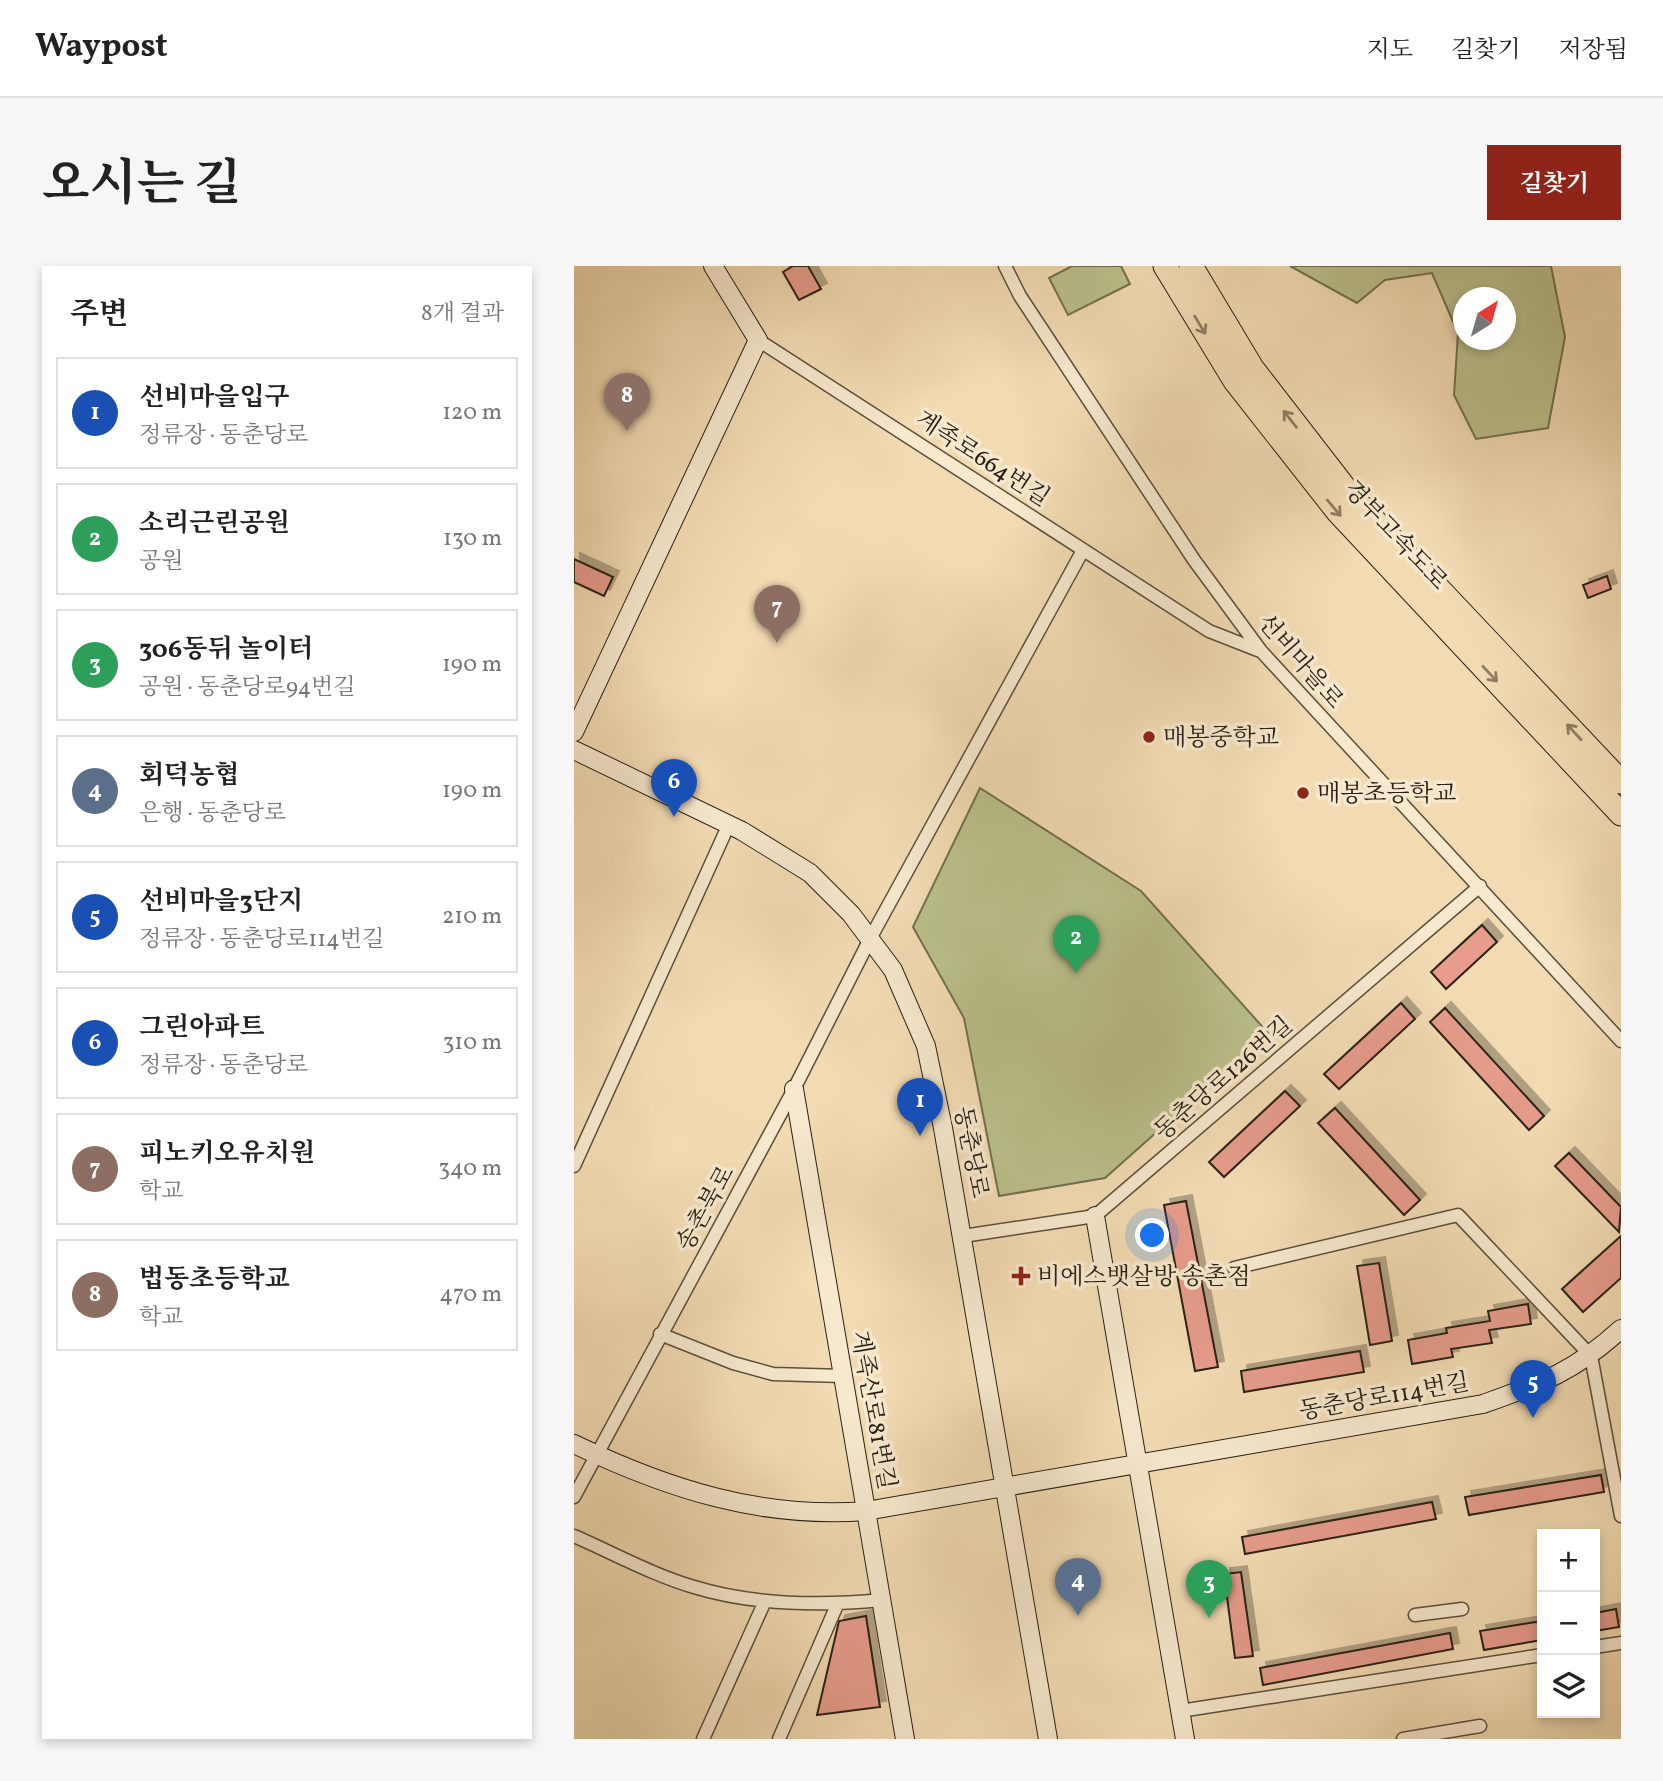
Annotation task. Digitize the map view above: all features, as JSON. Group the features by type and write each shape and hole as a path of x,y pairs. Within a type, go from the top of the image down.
{"highway":[{"name":"경부고속도로","path":"1165,266 1236,382 1338,512 1621,814"},
{"name":"경부고속도로","path":"1191,266 1252,368 1351,496 1621,782"}],"main road":[{"name":"계족로664번길","path":"713,266 758,340"},
{"path":"574,732 758,340"},
{"name":"동춘당로","path":"574,750 729,824 810,873 872,937 893,970 926,1046 963,1236 1048,1739"},
{"name":"계족산로81번길","path":"794,1089 905,1739"},
{"path":"1095,1216 1185,1739"},
{"name":"동춘당로114번길","path":"574,1444 691,1491 762,1509 828,1514 866,1511 1138,1466 1482,1404 1553,1380 1591,1356 1621,1329"}],"street":[{"name":"선비마을로","path":"1005,266 1020,296 1187,548 1261,651 1621,1041"},
{"name":"계족로664번길","path":"758,340 1082,552 1209,631 1261,651"},
{"name":"송촌북로","path":"574,1497 794,1089 872,937 1082,552"},
{"path":"574,1166 729,824"},
{"name":"동춘당로126번길","path":"1095,1216 1480,886"},
{"path":"963,1236 1095,1216"},
{"path":"1234,1268 1458,1216 1591,1356 1621,1516"},
{"path":"660,1334 733,1363 773,1374 843,1376"},
{"path":"574,1536 694,1587 765,1601 837,1605 881,1600"},
{"path":"703,1739 765,1601"},
{"path":"779,1739 837,1605"},
{"path":"1415,1615 1462,1609"},
{"path":"1600,1646 1621,1643"},
{"path":"1180,1711 1537,1656"},
{"path":"1403,1739 1480,1726"}],"green space":[{"path":"1072,266 1121,266 1130,284 1068,315 1049,278"},
{"path":"1290,266 1551,266 1565,337 1548,428 1476,439 1454,395 1457,350 1516,350 1516,287 1453,287 1453,321 1432,273 1385,280 1357,303"},
{"path":"980,788 1141,891 1268,1033 1105,1178 999,1196 964,1018 913,927"}],"building":[{"path":"793,266 808,266 821,289 799,300 783,272"},
{"path":"574,559 613,577 604,596 574,582"},
{"path":"1607,576 1611,589 1588,598 1583,585"},
{"path":"1482,925 1497,942 1446,989 1431,972"},
{"path":"1401,1003 1415,1019 1339,1089 1324,1074"},
{"path":"1445,1008 1544,1116 1529,1130 1430,1022"},
{"path":"1285,1091 1300,1106 1224,1177 1209,1162"},
{"path":"1335,1108 1420,1200 1404,1215 1318,1123"},
{"path":"1569,1153 1621,1207 1619,1232 1555,1166"},
{"path":"1186,1201 1218,1367 1195,1371 1164,1205"},
{"path":"1621,1236 1621,1278 1583,1312 1562,1289"},
{"path":"1379,1263 1392,1341 1370,1345 1357,1266"},
{"path":"1528,1304 1531,1324 1489,1330 1492,1343 1451,1349 1453,1357 1412,1364 1408,1340 1447,1333 1446,1328 1490,1321 1488,1311"},
{"path":"1360,1351 1364,1372 1244,1392 1241,1371"},
{"path":"1601,1475 1604,1492 1469,1515 1465,1497"},
{"path":"1432,1502 1436,1519 1245,1554 1242,1537"},
{"path":"1241,1572 1253,1656 1235,1658 1224,1574"},
{"path":"1616,1609 1619,1627 1600,1630 1600,1612"},
{"path":"866,1616 880,1707 817,1715 839,1621"},
{"path":"1537,1622 1537,1641 1484,1650 1480,1631"},
{"path":"1450,1633 1453,1649 1263,1685 1260,1668"}],"place":[{"name":"법동초등학교","path":"627,431"},
{"name":"피노키오유치원","path":"777,643"},
{"name":"매봉중학교","path":"1149,737"},
{"name":"매봉초등학교","path":"1303,793"},
{"name":"그린아파트","path":"674,817"},
{"name":"소리근린공원","path":"1076,973"},
{"name":"선비마을입구","path":"920,1136"},
{"name":"비에스뱃살방 송촌점","path":"1021,1276"},
{"name":"선비마을3단지","path":"1533,1418"},
{"name":"회덕농협","path":"1078,1616"},
{"name":"306동뒤 놀이터","path":"1209,1618"}]}
